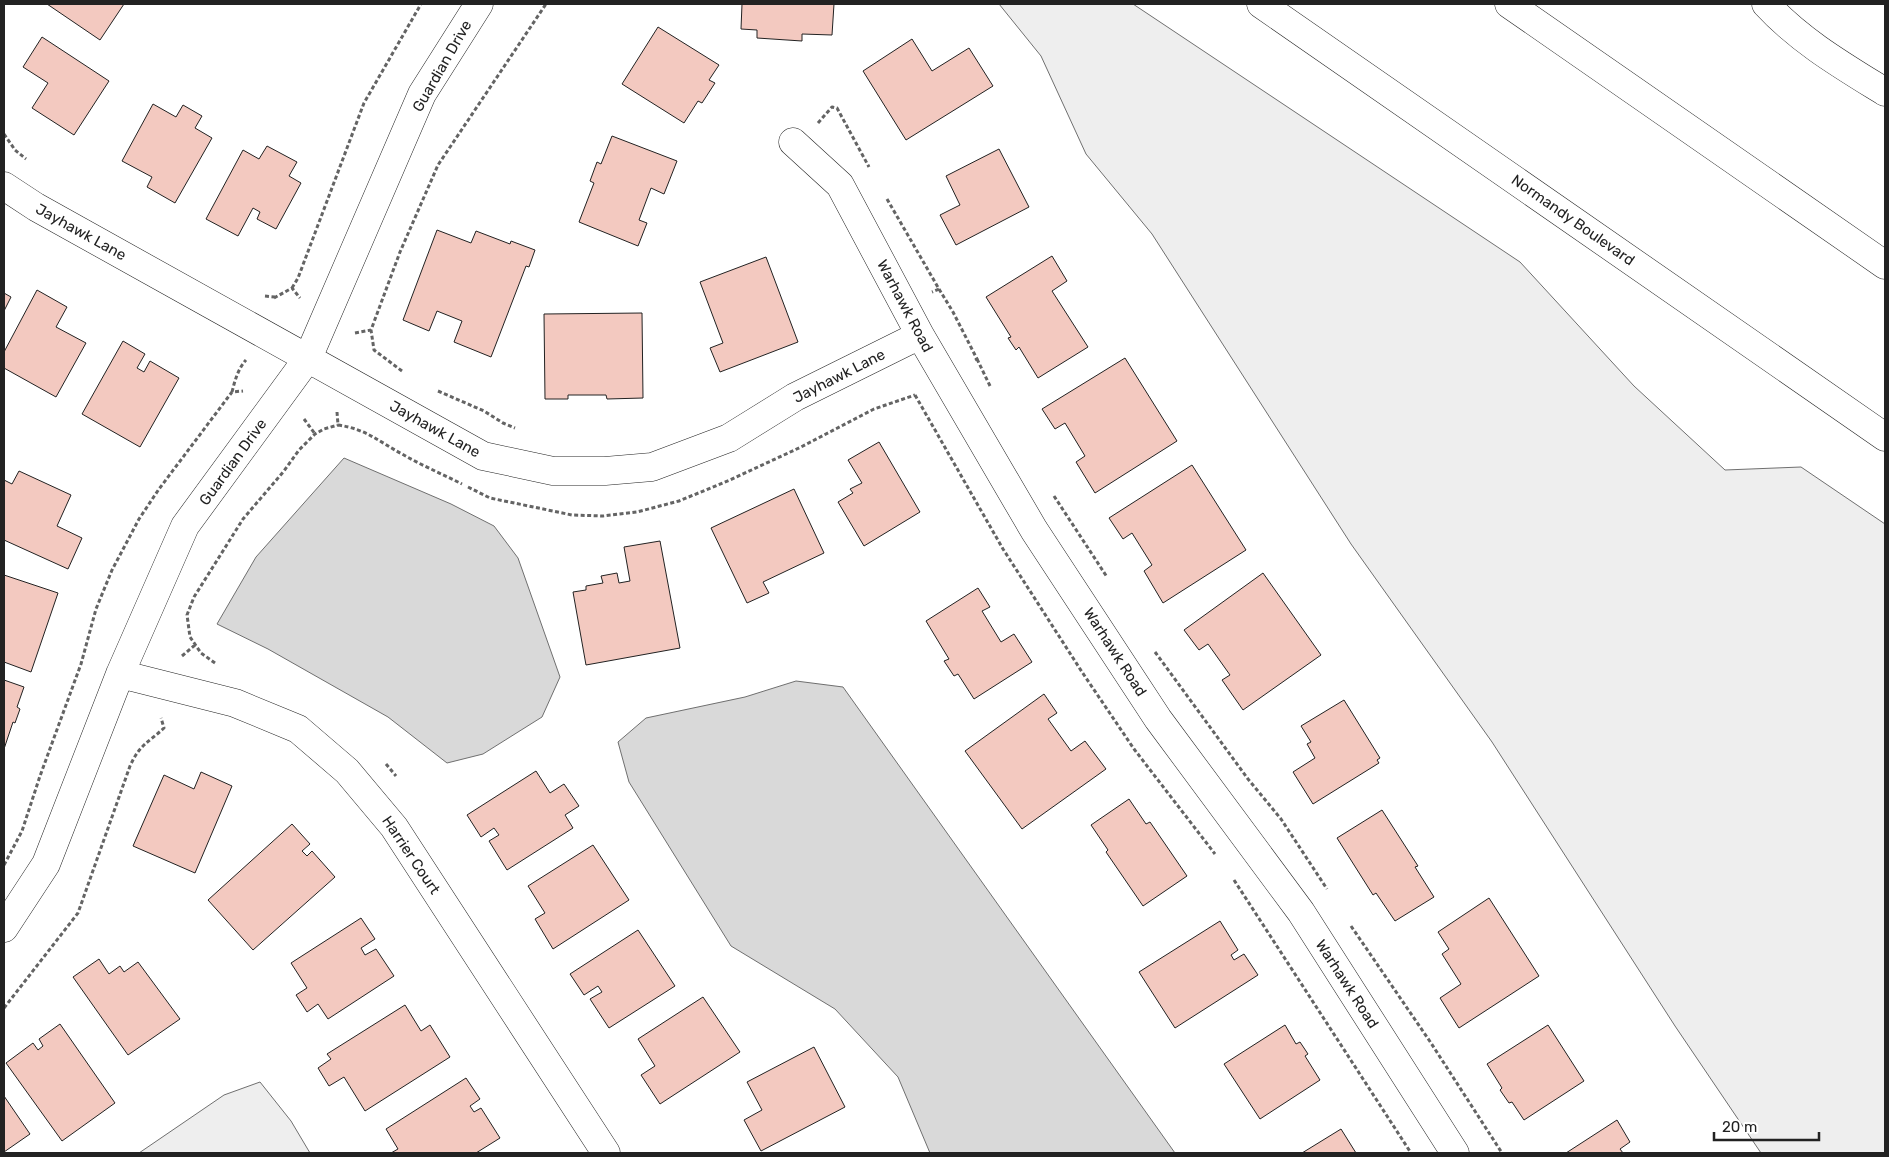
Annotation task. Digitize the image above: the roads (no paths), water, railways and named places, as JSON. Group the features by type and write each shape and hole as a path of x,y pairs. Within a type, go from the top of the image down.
{"street":[{"name":"Guardian Drive","path":"4,928 46,864 120,674 185,526 308,358 422,94 479,4"},
{"name":"Normandy Boulevard","path":"1261,4 1885,437"},
{"path":"1510,4 1885,265"},
{"path":"1766,4 1783,22 1807,41 1885,92"},
{"name":"Warhawk Road","path":"797,145 840,184 920,335 1034,530 1158,719 1300,912 1455,1153"},
{"name":"Jayhawk Lane","path":"4,186 36,207 483,456 553,471 605,471 652,467 729,438 795,398 920,335"},
{"name":"Harrier Court","path":"120,674 235,703 298,729 347,771 394,827 606,1153"}]}
